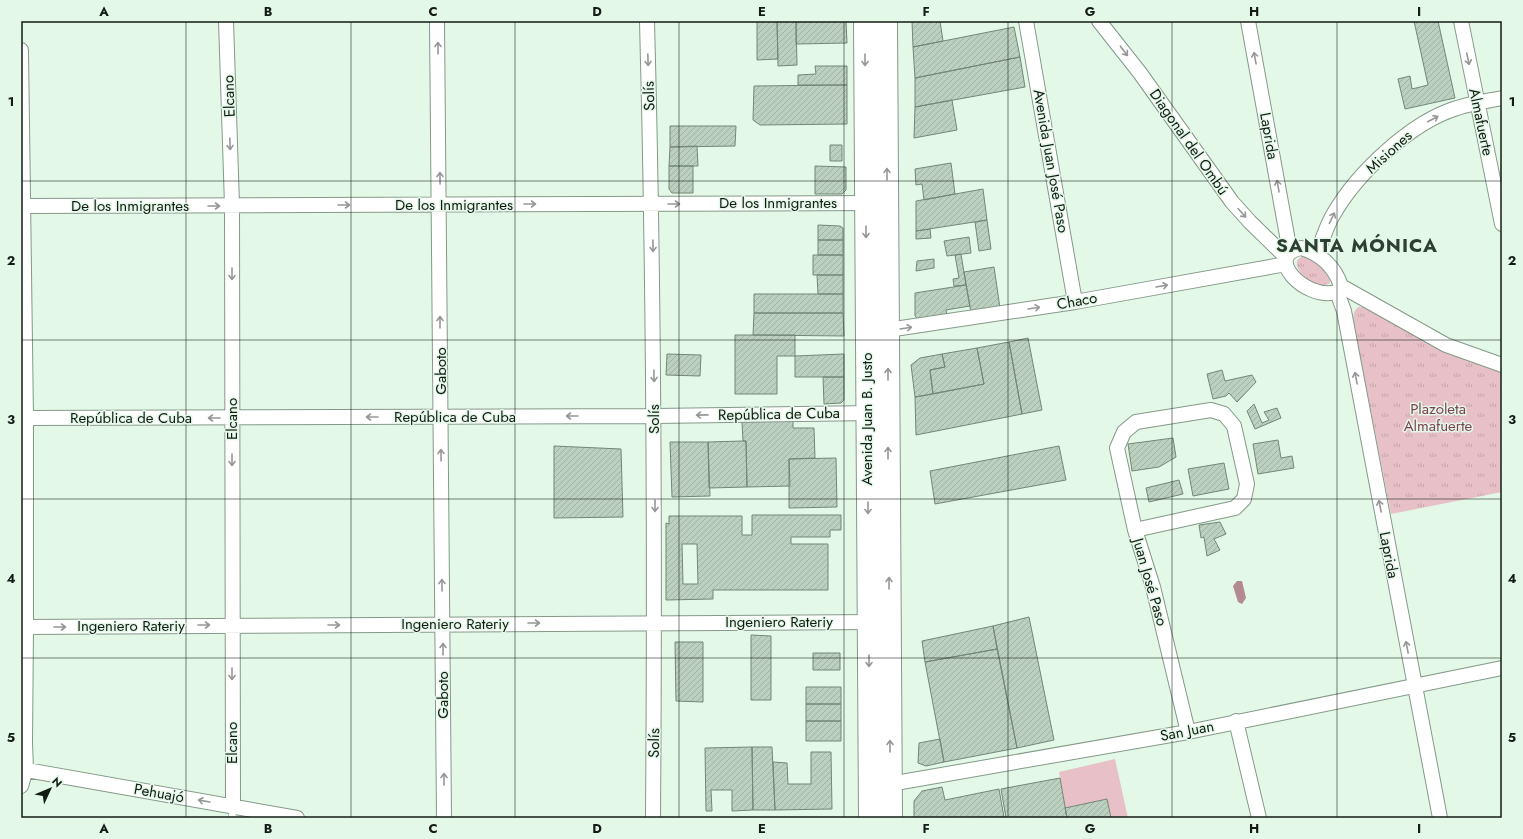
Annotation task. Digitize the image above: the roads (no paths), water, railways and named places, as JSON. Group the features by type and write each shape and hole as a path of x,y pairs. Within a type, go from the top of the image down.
{"main road":[{"name":"Avenida Juan B. Justo","path":"865,21 876,203 878,413 880,785 870,818"},
{"name":"Avenida Juan B. Justo","path":"876,203 886,21"},
{"name":"Avenida Juan B. Justo","path":"880,785 891,818"}],"street":[{"name":"Elcano","path":"226,21 232,206 232,812"},
{"name":"Gaboto","path":"437,21 440,205 444,818"},
{"name":"Solís","path":"647,21 652,204 655,416 653,818"},
{"name":"Avenida Juan José Paso","path":"1026,21 1075,302"},
{"name":"Diagonal del Ombú","path":"1100,21 1140,73 1232,202 1250,222 1288,258 1294,279 1306,288 1320,293 1339,289 1446,345 1502,365"},
{"name":"Laprida","path":"1248,21 1288,258"},
{"name":"Almafuerte","path":"1461,21 1502,224"},
{"path":"21,50 25,742 21,786"},
{"name":"Misiones","path":"1317,254 1333,216 1347,194 1392,146 1414,129 1436,117 1457,108 1502,98"},
{"name":"De los Inmigrantes","path":"22,206 876,203"},
{"path":"1288,258 1301,248 1317,254 1331,268 1339,280 1339,289"},
{"name":"Chaco","path":"877,331 1075,302 1288,258"},
{"name":"Laprida","path":"1339,289 1440,818"},
{"name":"Juan José Paso","path":"1135,530 1235,508 1244,499 1247,484 1234,426 1224,414 1211,410 1136,422 1124,432 1118,448 1135,530 1153,587 1188,732"},
{"name":"República de Cuba","path":"23,418 655,416 878,413"},
{"name":"Ingeniero Rateriy","path":"24,627 879,622"},
{"name":"San Juan","path":"880,785 1188,732 1502,668"},
{"path":"1236,721 1259,818"},
{"name":"Pehuajó","path":"23,769 232,812 298,818"}],"district":[{"name":"SANTA MÓNICA","path":"1357,245"}],"park label":[{"name":"Plazoleta Almafuerte","path":"1438,418"}]}
